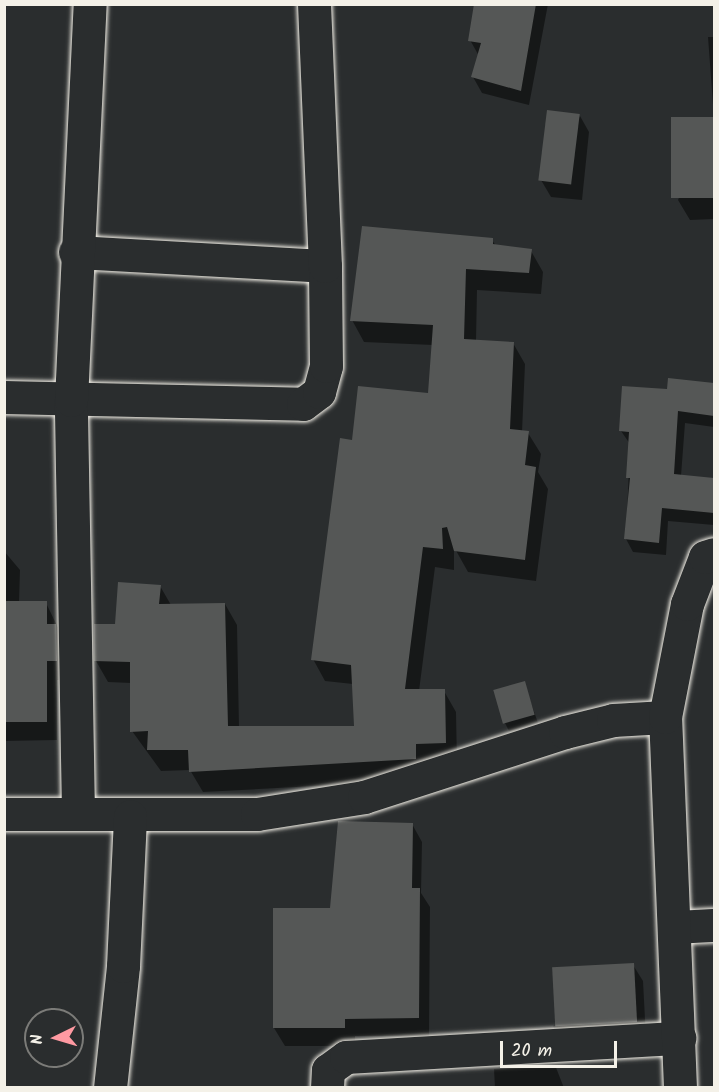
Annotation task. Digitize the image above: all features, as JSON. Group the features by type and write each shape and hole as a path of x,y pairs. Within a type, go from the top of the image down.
{"street":[{"path":"78,813 71,400 75,252 90,4"},
{"path":"4,397 303,404 319,392 326,366 325,266 314,4"},
{"path":"75,252 325,266"},
{"path":"680,1088 665,717 687,604 705,558 714,554"},
{"path":"4,814 78,813 130,816 257,814 364,797 566,732 613,720 665,717"},
{"path":"110,1088 123,966 130,816"},
{"path":"675,927 714,925"},
{"path":"327,1088 328,1070 346,1058 679,1038"}],"building":[{"path":"474,4 536,4 521,91 471,77 481,43 468,41"},
{"path":"547,110 580,114 571,184 538,180"},
{"path":"671,117 714,117 714,198 671,198"},
{"path":"362,226 493,238 493,244 532,249 529,273 466,269 464,339 514,342 510,429 529,431 525,465 536,467 525,560 454,551 447,527 442,528 443,549 423,547 405,689 445,689 446,743 416,744 416,759 189,772 188,750 147,750 148,731 130,732 130,662 94,661 94,624 115,624 118,582 161,585 159,604 225,603 228,726 354,726 351,665 311,660 340,438 352,440 358,386 428,393 433,325 350,321"},
{"path":"668,378 714,383 714,416 678,411 674,474 714,478 714,513 662,508 659,543 624,539 630,478 626,478 629,432 619,431 622,386 667,389"},
{"path":"4,601 47,601 47,624 56,624 57,661 47,661 47,722 4,722"},
{"path":"525,681 535,715 503,724 493,690"},
{"path":"338,821 413,823 412,888 420,888 419,1018 345,1019 345,1028 273,1028 273,908 330,908"},
{"path":"634,963 637,1022 555,1026 552,967"}]}
